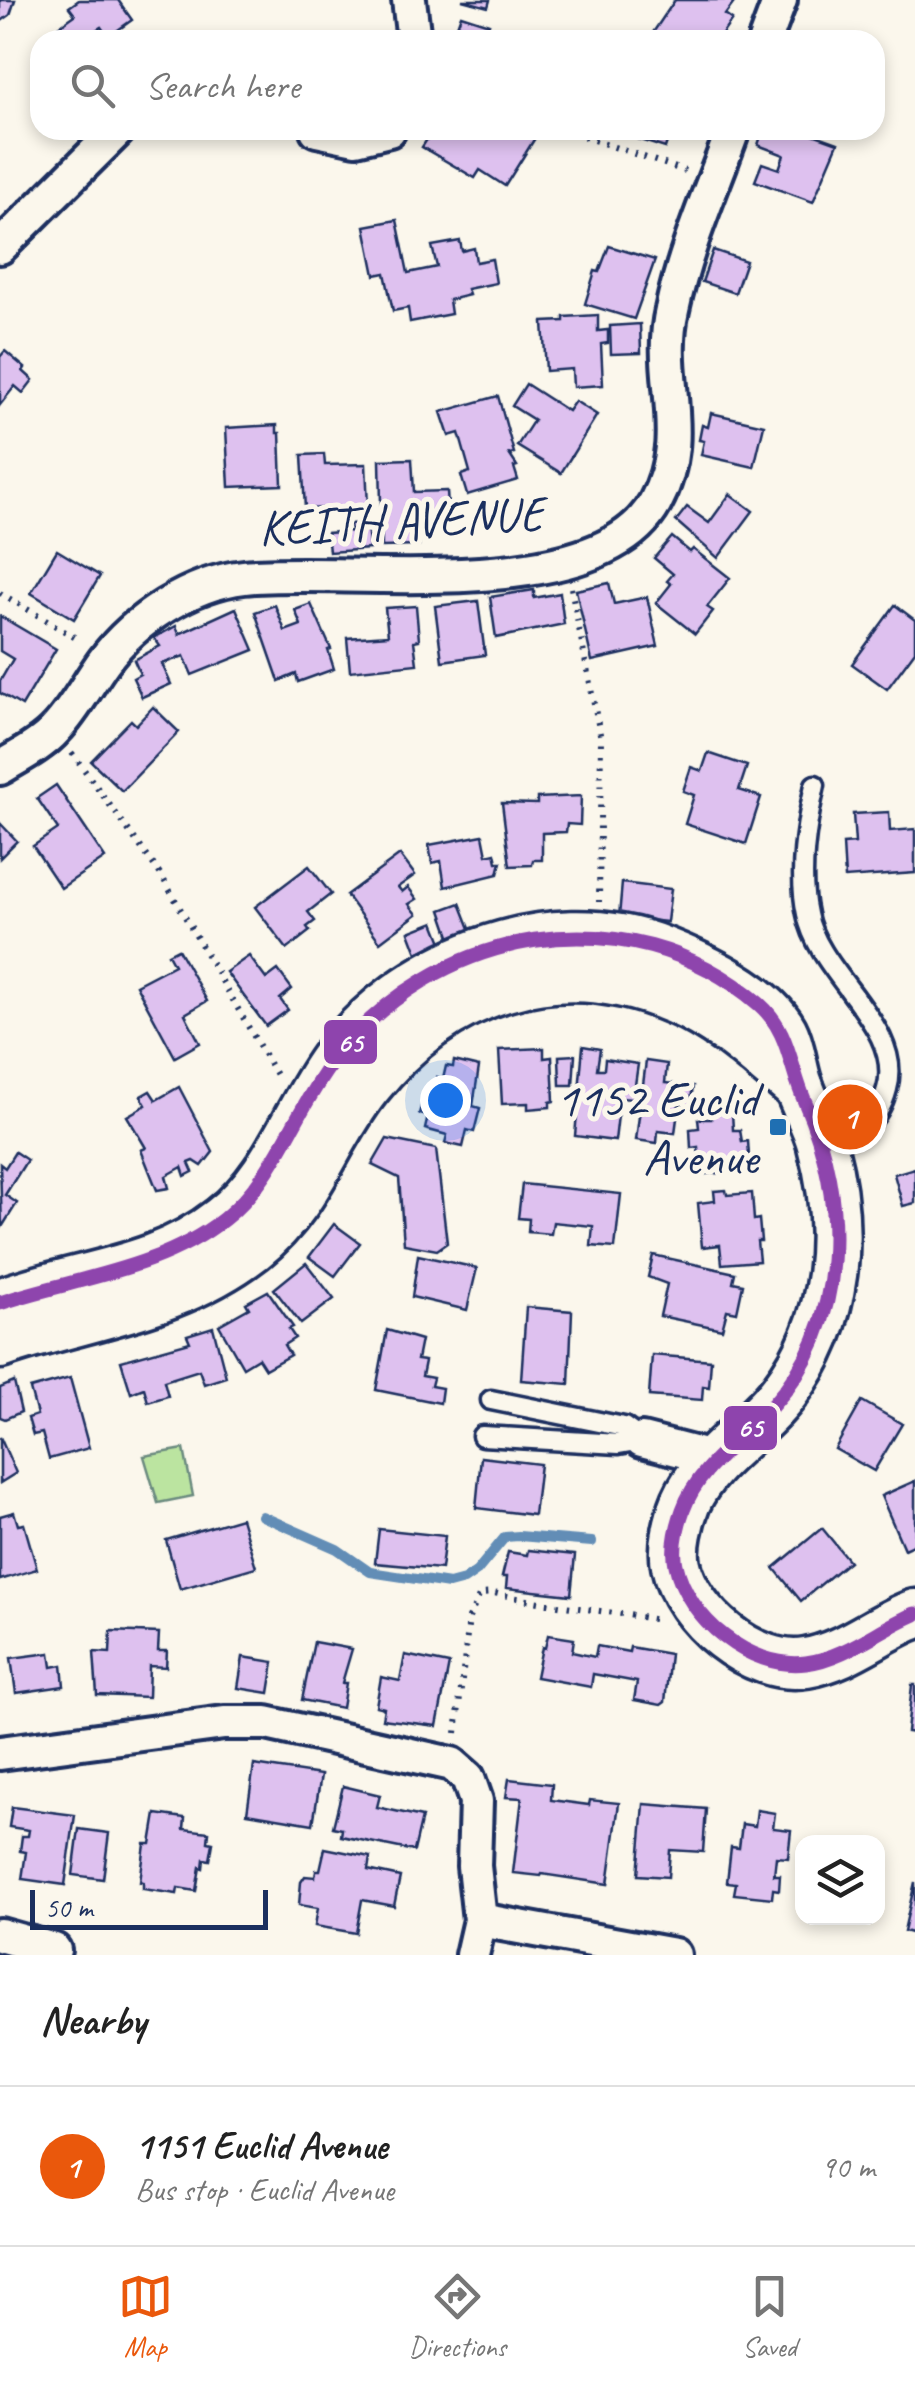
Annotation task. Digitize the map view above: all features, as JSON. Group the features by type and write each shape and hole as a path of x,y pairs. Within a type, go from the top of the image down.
{"street":[{"path":"409,0 413,30"},
{"path":"769,30 780,0"},
{"path":"0,247 108,140"},
{"name":"KEITH AVENUE","path":"0,768 55,730 108,656 156,610 189,594 241,577 392,578 481,573 567,562 622,539 652,508 666,481 674,451 669,361 671,312 729,140"},
{"path":"0,1303 30,1292 120,1272 198,1239 258,1185 334,1061 368,1021 408,989 452,964 500,947 548,937 598,937 647,945 698,965 750,997 783,1032 799,1088 823,1148 835,1210 835,1256 828,1305 809,1352 786,1390 757,1423 716,1459 687,1500 678,1531 675,1564 694,1604 713,1627 750,1654 776,1661 803,1664 852,1648 915,1614"},
{"path":"0,1344 168,1297 217,1272 290,1214 364,1089 395,1054 430,1022 471,998 513,984 591,977 634,985 678,1000 717,1023 799,1088"},
{"path":"642,1440 716,1459"},
{"path":"0,1753 224,1723 266,1723 452,1764 468,1778 476,1801 474,1866 480,1920 472,1955"},
{"path":"480,1920 674,1955"},
{"path":"0,1936 54,1950"}],"lane":[{"path":"815,785 806,828 806,915 824,956 871,1020 888,1052 892,1074 882,1106 864,1130 823,1148"},
{"path":"491,1400 624,1427 642,1440"},
{"path":"482,1436 619,1444 642,1440"}],"path":[{"path":"593,140 714,181"},
{"path":"567,562 601,739 598,937"},
{"path":"0,594 62,630"},
{"path":"55,730 161,875 300,1116"},
{"path":"452,1764 469,1618 480,1594 667,1621 694,1604"}],"green space":[{"path":"184,1449 193,1496 158,1503 144,1456"}],"building":[{"path":"0,0 15,0 10,15 0,22"},
{"path":"79,0 118,0 132,20 118,30 60,30 58,27 75,15 69,7"},
{"path":"462,0 490,0 488,7"},
{"path":"675,0 736,0 725,15 732,20 725,30 655,30"},
{"path":"461,15 489,24 487,30 456,30"},
{"path":"427,140 534,140 505,186 480,170 475,178 422,147"},
{"path":"640,140 668,140 665,148"},
{"path":"760,140 838,143 813,202 755,181 762,163 779,169 784,155 758,145"},
{"path":"397,220 408,273 437,267 432,246 460,241 462,251 474,248 476,262 492,259 496,283 467,289 469,295 449,300 451,314 410,322 408,308 393,311 385,273 375,275 365,226"},
{"path":"609,246 655,260 634,319 585,304 595,271 599,272"},
{"path":"713,250 746,261 735,293 702,282"},
{"path":"598,315 598,331 608,330 608,343 601,344 603,385 573,387 572,369 546,371 543,322"},
{"path":"640,324 641,353 611,354 610,326"},
{"path":"5,351 33,380 23,393 15,386 0,405 0,357"},
{"path":"526,384 568,411 575,401 597,415 561,473 517,446 534,420 512,406"},
{"path":"498,396 518,480 467,495 461,475 470,472 459,433 449,436 441,412"},
{"path":"711,413 764,425 754,467 701,455 702,425 708,427"},
{"path":"277,425 282,485 229,487 226,428"},
{"path":"324,454 325,465 366,464 368,507 305,509 302,455"},
{"path":"412,459 414,492 447,491 449,524 418,525 419,546 382,547 380,460"},
{"path":"730,494 753,511 718,558 676,521 687,507 709,523"},
{"path":"367,522 369,549 329,552 327,533 351,531 350,524"},
{"path":"672,537 730,578 707,607 713,611 695,634 656,603 671,584 667,581 673,574 654,558"},
{"path":"57,550 100,576 74,619 31,593"},
{"path":"609,583 614,604 647,597 658,646 592,661 576,590"},
{"path":"534,590 534,598 560,593 564,624 496,638 490,597"},
{"path":"478,601 485,655 442,661 435,606"},
{"path":"311,604 331,649 328,650 334,669 298,682 296,674 279,681 255,612 275,605 285,631 301,625 295,610"},
{"path":"895,605 915,620 915,651 887,689 852,664"},
{"path":"416,606 417,664 350,671 347,638 388,635 385,608"},
{"path":"236,608 254,650 192,675 184,656 162,664 171,684 142,697 133,678 140,674 134,660 160,646 154,638 176,626 179,634"},
{"path":"0,616 56,649 22,706 0,693 0,681 13,659 0,651"},
{"path":"153,707 179,732 122,791 91,761 131,720 136,725"},
{"path":"708,753 747,766 739,790 761,797 746,844 685,824 694,795 683,791 691,767 702,771"},
{"path":"56,785 105,858 61,888 33,846 58,829 37,798"},
{"path":"581,796 580,825 567,824 566,832 542,833 542,860 533,860 532,865 510,866 502,803 537,804 537,798"},
{"path":"889,812 890,831 915,829 915,873 845,878 843,844 855,843 853,814"},
{"path":"0,823 17,841 0,858"},
{"path":"483,835 487,855 495,853 497,862 501,862 498,874 445,887 441,861 432,863 429,845"},
{"path":"400,855 415,875 398,887 402,892 408,887 417,899 409,904 417,914 380,942 346,895"},
{"path":"309,866 331,894 308,912 315,921 307,927 310,931 287,949 255,907"},
{"path":"622,883 671,889 667,922 619,917"},
{"path":"460,903 471,931 451,939 441,910"},
{"path":"434,922 442,942 417,953 409,932"},
{"path":"178,949 207,1001 185,1014 200,1043 175,1057 136,985 174,965 168,954"},
{"path":"249,956 266,979 278,970 292,989 280,999 288,1010 266,1026 226,972"},
{"path":"583,1046 600,1049 597,1069 604,1069 605,1059 638,1064 633,1099 620,1098 615,1141 575,1136"},
{"path":"544,1048 544,1058 552,1057 554,1101 550,1107 528,1109 528,1103 502,1104 499,1050"},
{"path":"575,1055 573,1085 560,1085 559,1056"},
{"path":"454,1061 479,1067 473,1106 480,1108 474,1132 467,1130 463,1147 445,1143 447,1135 425,1129 428,1116 419,1114 426,1087 435,1089 437,1077 443,1079 446,1066 453,1067"},
{"path":"646,1061 667,1064 665,1083 693,1086 690,1106 679,1104 675,1133 658,1131 657,1143 636,1140"},
{"path":"179,1087 213,1152 202,1166 194,1161 189,1163 193,1172 185,1176 182,1167 166,1176 169,1188 157,1190 141,1150 146,1148 127,1116 146,1105 141,1096 150,1091 156,1100"},
{"path":"732,1112 733,1130 740,1130 742,1142 748,1141 750,1171 706,1174 705,1157 699,1158 698,1147 691,1148 690,1129 699,1128 698,1119 711,1119 710,1114"},
{"path":"387,1139 436,1149 447,1243 437,1250 404,1244 399,1178 372,1165"},
{"path":"15,1152 27,1160 5,1195 17,1203 2,1227 0,1164 5,1168"},
{"path":"915,1168 915,1203 903,1206 894,1174"},
{"path":"522,1184 621,1194 615,1248 591,1246 593,1226 553,1222 551,1234 528,1232 529,1219 518,1218"},
{"path":"726,1190 727,1195 752,1193 754,1220 759,1219 759,1261 722,1264 720,1245 702,1247 698,1203 715,1201 714,1191"},
{"path":"334,1224 360,1243 335,1276 309,1257"},
{"path":"418,1255 477,1268 467,1310 412,1297"},
{"path":"653,1255 735,1273 733,1282 743,1284 737,1312 727,1310 722,1329 660,1316 667,1284 648,1277"},
{"path":"306,1263 334,1299 301,1324 274,1289"},
{"path":"268,1291 293,1327 289,1329 295,1338 284,1345 290,1355 265,1369 258,1358 243,1367 219,1325 249,1308 246,1303"},
{"path":"526,1307 572,1311 569,1384 521,1380"},
{"path":"213,1327 226,1377 204,1384 199,1370 164,1381 168,1396 148,1402 144,1388 131,1393 121,1361 190,1342 187,1335"},
{"path":"387,1330 421,1340 417,1360 425,1361 422,1376 433,1378 431,1386 442,1388 440,1403 376,1390"},
{"path":"652,1355 711,1360 709,1387 703,1386 702,1400 649,1396"},
{"path":"70,1378 89,1448 49,1459 42,1433 33,1435 28,1418 37,1415 30,1389"},
{"path":"14,1382 21,1412 5,1419 0,1417 0,1388"},
{"path":"862,1401 902,1424 874,1471 835,1449"},
{"path":"0,1437 16,1473 0,1483"},
{"path":"481,1457 540,1464 534,1515 476,1508"},
{"path":"915,1481 915,1544 904,1549 881,1496"},
{"path":"14,1512 18,1525 24,1524 37,1569 0,1580 0,1516"},
{"path":"241,1518 256,1567 180,1589 166,1540"},
{"path":"822,1528 849,1561 801,1601 774,1568"},
{"path":"379,1529 445,1536 441,1569 375,1563"},
{"path":"528,1550 575,1555 571,1595 506,1588 507,1577 502,1577 508,1552 527,1555"},
{"path":"111,1631 159,1633 158,1651 167,1651 166,1667 149,1666 148,1697 97,1695 94,1652 110,1653"},
{"path":"548,1635 574,1639 572,1652 595,1657 597,1646 670,1654 665,1702 661,1705 634,1700 637,1682 593,1674 591,1687 536,1677"},
{"path":"314,1642 352,1649 342,1683 346,1683 342,1708 302,1700"},
{"path":"50,1653 52,1667 62,1665 64,1686 16,1693 11,1658"},
{"path":"405,1655 449,1664 437,1726 382,1719 384,1708 376,1706 381,1677 400,1681"},
{"path":"243,1657 274,1662 269,1693 238,1688"},
{"path":"915,1685 915,1733 907,1732"},
{"path":"254,1765 321,1775 313,1824 247,1813"},
{"path":"509,1779 552,1784 551,1800 589,1805 590,1800 619,1803 608,1884 513,1873 522,1798 506,1797"},
{"path":"343,1786 380,1795 377,1807 422,1817 414,1851 341,1836 342,1829 333,1827"},
{"path":"644,1804 706,1809 703,1852 670,1850 668,1877 638,1875"},
{"path":"12,1807 75,1815 65,1885 22,1879 26,1852 20,1851 22,1836 28,1836 29,1830 9,1827"},
{"path":"757,1810 775,1813 773,1828 791,1830 788,1858 776,1857 774,1875 780,1875 779,1890 773,1889 772,1898 734,1894 736,1883 727,1882 731,1847 739,1848 742,1824 755,1826"},
{"path":"156,1814 185,1818 184,1829 209,1832 208,1842 213,1843 210,1860 204,1859 203,1868 200,1867 196,1891 178,1888 177,1894 143,1889 140,1882 145,1844 151,1844"},
{"path":"79,1829 109,1833 103,1879 73,1875"},
{"path":"325,1848 370,1857 368,1870 400,1877 394,1906 362,1900 356,1933 315,1926 318,1908 299,1905 301,1882 305,1876 315,1877 316,1870 320,1870"},
{"path":"915,1882 915,1934 904,1931"}],"waterway":[{"path":"262,1516 337,1549 370,1572 449,1584 477,1571 505,1537 592,1542"}],"transit line":[{"name":"65","path":"0,1303 145,1261 173,1250 224,1219 242,1203 271,1164 333,1061 375,1016 424,980 478,955 535,940 593,937 651,947 707,969 769,1014 788,1050 819,1140 829,1179 833,1219 833,1260 827,1299 815,1337 797,1373 772,1406 710,1466 690,1494 675,1544 682,1585 693,1604 724,1636 743,1649 785,1663 806,1663 834,1655 915,1614"}],"place":[{"name":"1151 Euclid Avenue","path":"850,1117"},
{"name":"1152 Euclid Avenue","path":"778,1127"}]}
